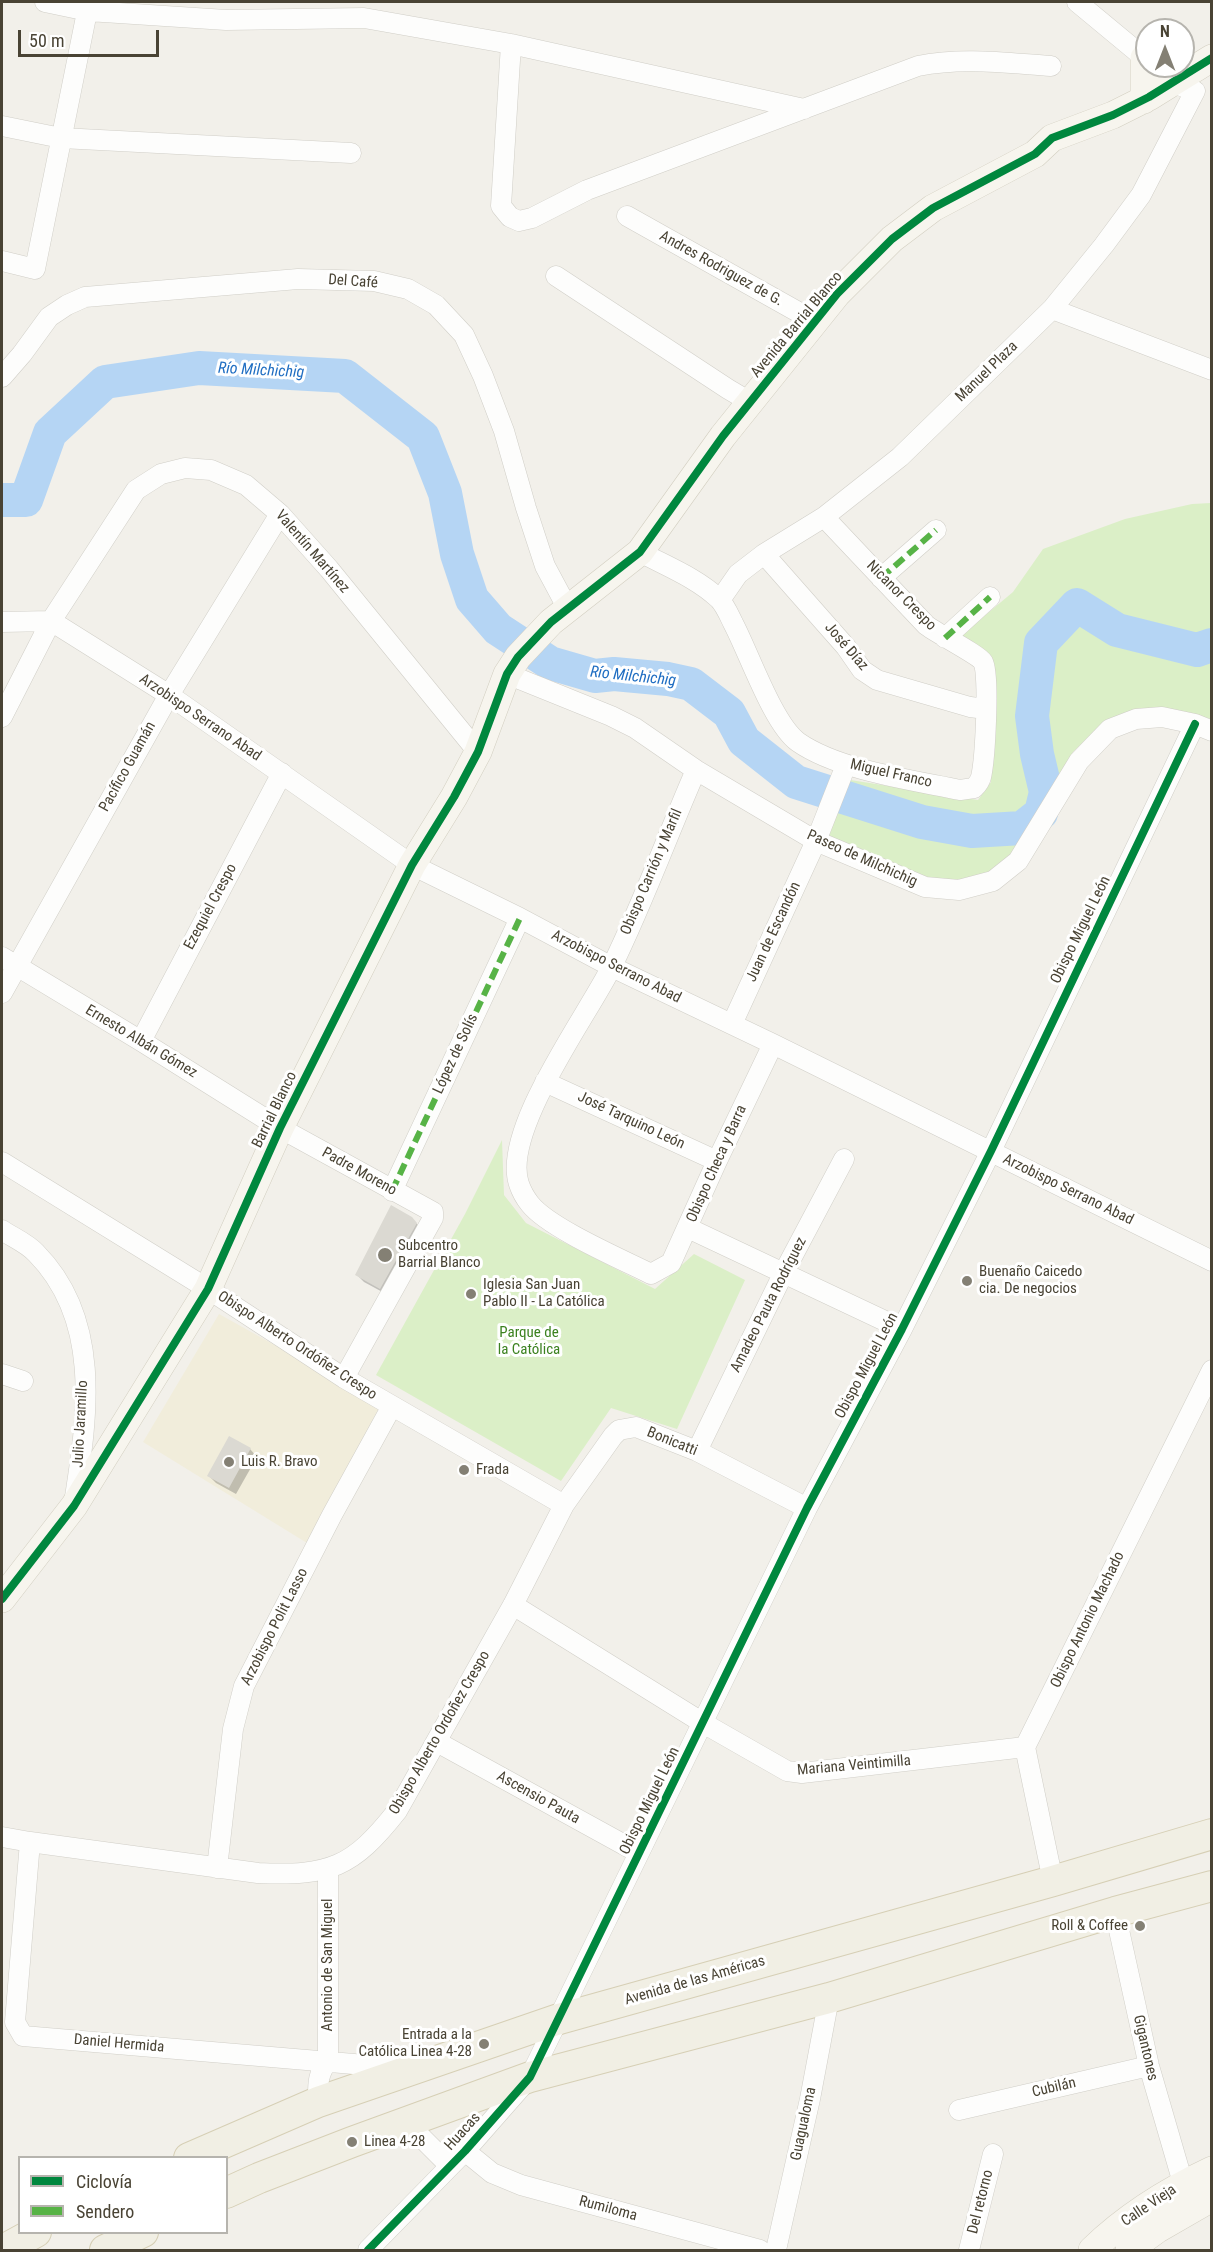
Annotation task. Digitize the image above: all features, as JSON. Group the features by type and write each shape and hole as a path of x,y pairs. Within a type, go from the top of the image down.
{"main road":[{"name":"Avenida de las Américas","path":"191,2156 318,2102 559,2019 1053,1881 1212,1834"},
{"path":"228,2192 259,2178 530,2077 829,1998 1115,1912 1212,1886"},
{"path":"3,2250 32,2234"},
{"path":"105,2250 139,2234"}],"street":[{"path":"45,2 226,20 364,10 804,110"},
{"path":"1077,2 1135,46"},
{"path":"2,261 35,269 89,6"},
{"path":"511,44 501,206 510,217 519,221 532,218 587,190 918,66 942,61 1051,66"},
{"name":"Avenida Barrial Blanco","path":"1195,64 1212,58"},
{"path":"1144,100 1166,78"},
{"name":"Avenida Barrial Blanco","path":"560,615 640,552 750,402 837,294 892,238 933,208 1035,153 1052,138 1113,115 1144,100 1166,78"},
{"name":"Avenida Barrial Blanco","path":"1035,153 1060,152 1138,122 1168,78"},
{"name":"Manuel Plaza","path":"720,600 738,574 764,554 824,517 900,457 1052,309 1141,195 1170,78"},
{"path":"2,126 61,138 351,153"},
{"name":"Andres Rodriguez de G.","path":"627,216 816,322"},
{"path":"556,276 750,402"},
{"name":"Del Café","path":"2,377 49,317 85,297 298,279 374,281 408,289 436,305 464,335 504,431 560,615"},
{"path":"1052,309 1212,370"},
{"name":"Valentín Martínez","path":"2,717 51,621 136,490 161,474 185,468 211,470 246,485 280,514 478,752"},
{"name":"Pacífico Guamán","path":"2,993 9,962 280,514"},
{"name":"Nicanor Crespo","path":"824,517 926,625 980,658 985,665"},
{"path":"881,578 936,530"},
{"name":"Miguel Franco","path":"640,552 684,575 720,600 787,732 843,772 960,790 974,788 981,778 986,710 985,665"},
{"name":"José Díaz","path":"764,554 846,647 862,670 877,680 986,710"},
{"path":"945,638 990,597"},
{"name":"Barrial Blanco","path":"2,1599 74,1506 208,1288 280,1128 412,865 454,797 478,752 512,665 560,615"},
{"path":"2,622 51,621"},
{"name":"Arzobispo Serrano Abad","path":"51,621 169,695 412,865 520,918 612,967 1212,1261"},
{"name":"Paseo de Milchichig","path":"512,665 642,733 696,770 925,887 959,890 993,881 1018,861 1079,761 1110,729 1136,719 1162,717 1203,727"},
{"name":"Obispo Miguel León","path":"559,2019 807,1508 902,1329 1203,727"},
{"name":"Obispo Carrión y Marfil","path":"651,1274 549,1222 529,1204 519,1183 517,1162 524,1133 545,1082 612,967 696,770"},
{"name":"Ezequiel Crespo","path":"141,1041 282,772"},
{"name":"Juan de Escandón","path":"732,1024 819,832 843,772"},
{"name":"López de Solís","path":"392,1191 520,918"},
{"name":"Ernesto Albán Gómez","path":"9,962 280,1128"},
{"name":"Obispo Checa y Barra","path":"651,1274 671,1263 773,1044"},
{"name":"José Tarquino León","path":"545,1082 717,1161"},
{"name":"Padre Moreno","path":"280,1128 392,1191 428,1207 433,1212 433,1218 344,1378"},
{"name":"Amadeo Pauta Rodríguez","path":"697,1451 783,1274 844,1160"},
{"name":"Obispo Alberto Ordóñez Crespo","path":"2,1162 208,1288 344,1378 564,1505"},
{"path":"688,1228 902,1329"},
{"name":"Julio Jaramillo","path":"2,1230 35,1251 62,1286 77,1320 83,1354 86,1402 83,1445 74,1506"},
{"name":"Obispo Antonio Machado","path":"1025,1747 1212,1370"},
{"path":"2,1374 23,1381"},
{"name":"Arzobispo Polit Lasso","path":"217,1868 233,1729 244,1686 332,1515 392,1406"},
{"name":"Bonicatti","path":"564,1505 613,1436 619,1430 636,1427 697,1451 807,1508"},
{"name":"Obispo Alberto Ordoñez Crespo","path":"2,1837 258,1873 294,1875 328,1869 351,1858 374,1840 397,1811 513,1605 564,1505"},
{"name":"Mariana Veintimilla","path":"513,1605 703,1723 794,1773 1025,1747"},
{"name":"Ascensio Pauta","path":"437,1742 639,1853"},
{"path":"1025,1747 1053,1881"},
{"name":"Daniel Hermida","path":"30,1842 15,2022 23,2036 411,2069"},
{"name":"Antonio de San Miguel","path":"328,1869 328,2061"},
{"name":"Gigantones","path":"1115,1912 1149,2066 1183,2183"},
{"name":"Guagualoma","path":"776,2250 810,2099 829,1998"},
{"name":"Huacas","path":"368,2250 465,2151 530,2077 559,2019"},
{"path":"318,2102 318,2079 328,2061"},
{"name":"Cubilán","path":"958,2110 1149,2066"},
{"path":"407,2123 450,2166"},
{"name":"Rumiloma","path":"465,2151 492,2173 521,2185 760,2250"},
{"name":"Del retorno","path":"969,2250 993,2154"},
{"name":"Calle Vieja","path":"1092,2250 1134,2214 1183,2183 1212,2170"},
{"name":"Calle Vieja","path":"1129,2250 1158,2229 1212,2198"}],"shaded area":[{"path":"219,1314 375,1401 379,1408 307,1543 143,1442"}],"green space":[{"path":"1211,503 1211,721 1199,715 1162,708 1101,725 1073,752 1012,859 987,875 958,880 923,879 821,834 844,779 978,800 991,782 988,663 959,637 1013,592 1043,549 1125,519 1192,504"},
{"name":"Parque de la Católica","path":"502,1140 504,1195 526,1223 655,1289 694,1254 745,1280 677,1429 611,1408 561,1481 376,1375 465,1214"}],"building":[{"name":"Subcentro Barrial Blanco","path":"391,1205 412,1217 417,1223 380,1289 355,1275"},
{"name":"Luis R. Bravo","path":"229,1436 251,1448 229,1488 207,1476"}],"waterway":[{"name":"Río Milchichig","path":"2,500 26,500 50,433 105,382 199,368 345,376 423,437 445,493 457,554 472,599 498,629 550,663 595,676 614,674 668,679 691,684 729,713 744,741 796,782 922,822 972,831 1022,828 1041,813 1046,792 1037,754 1032,716 1041,643 1077,605 1117,630 1197,650 1212,645"}],"marked path":[{"path":"881,578 936,530"},
{"path":"945,638 990,597"},
{"path":"392,1191 520,918"}],"cycle path":[{"path":"2,1599 74,1506 208,1289 280,1128 412,865 454,797 478,752 507,674 518,657 551,622 640,552 723,436 837,294 892,239 933,208 1035,154 1052,138 1113,115 1149,97 1212,58"},
{"path":"368,2250 465,2151 530,2077 807,1508 902,1329 991,1151 1195,724"}],"place":[{"name":"Subcentro Barrial Blanco","path":"385,1255"},
{"name":"Buenaño Caicedo cia. De negocios","path":"967,1281"},
{"name":"Iglesia San Juan Pablo II - La Católica","path":"471,1294"},
{"name":"Luis R. Bravo","path":"229,1462"},
{"name":"Frada","path":"464,1470"},
{"name":"Roll & Coffee","path":"1140,1926"},
{"name":"Entrada a la Católica Linea 4-28","path":"484,2044"},
{"name":"Linea 4-28","path":"352,2142"}]}
